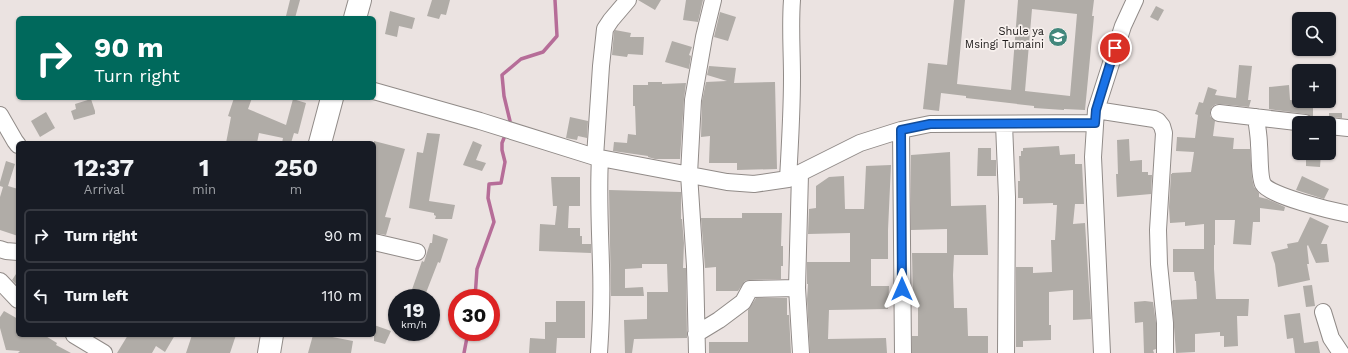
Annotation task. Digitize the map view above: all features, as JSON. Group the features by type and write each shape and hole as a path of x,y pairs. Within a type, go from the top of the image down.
{"highway":[{"path":"356,16 360,0"},
{"path":"321,141 331,100"},
{"path":"268,353 272,337"}],"street":[{"path":"599,353 601,266 598,158 601,66 605,29 628,0"},
{"path":"697,353 695,266 689,174 693,100 704,37 713,0"},
{"path":"792,0 791,131 801,353"},
{"path":"1102,353 1094,197 1093,157 1095,116 1120,33 1133,2"},
{"path":"376,92 480,121 598,158 727,182 754,184 794,176 860,143 901,130 930,124 1004,124 1095,116 1154,119 1162,126 1164,133 1158,230 1159,264 1165,323 1165,353"},
{"path":"1219,113 1292,121"},
{"path":"0,115 16,142"},
{"path":"1256,117 1261,179 1268,190 1317,207 1348,214"},
{"path":"1004,124 1007,197 1006,353"},
{"path":"1336,127 1348,128"},
{"path":"901,130 903,353"},
{"path":"376,242 417,252"},
{"path":"0,249 16,252"},
{"path":"0,282 16,298"},
{"path":"696,334 719,320 743,302 750,289 797,288"},
{"path":"1322,312 1331,338 1342,353"},
{"path":"77,337 104,353"}],"building":[{"path":"290,0 300,0 296,16 286,16"},
{"path":"432,0 450,0 446,15 441,14 439,19 427,16"},
{"path":"638,0 661,0 655,10"},
{"path":"686,0 703,0 698,22 683,20"},
{"path":"954,0 965,0 957,84 1011,90 1018,0 1094,0 1092,16 1094,16 1085,110 1034,108 1034,106 966,98 966,96 941,93 939,111 923,109 928,63 947,65","holes":["1032,9 1077,14 1070,96 1025,91"]},
{"path":"1156,6 1164,10 1158,21 1150,17"},
{"path":"390,11 415,18 412,29 399,26 397,37 385,34"},
{"path":"720,12 736,17 728,41 714,37"},
{"path":"615,30 631,33 630,37 644,37 643,55 628,54 627,57 612,55"},
{"path":"672,41 692,47 689,55 691,56 689,69 665,62"},
{"path":"1239,65 1252,66 1248,100 1251,100 1249,107 1216,104 1212,107 1210,116 1215,121 1213,136 1234,138 1233,149 1250,149 1252,178 1254,187 1259,193 1259,197 1285,207 1284,211 1260,208 1260,222 1253,222 1251,245 1233,244 1235,220 1215,220 1214,269 1216,299 1249,299 1248,316 1237,316 1238,346 1224,347 1224,336 1220,336 1220,332 1195,334 1195,352 1176,353 1172,301 1197,299 1194,272 1173,272 1173,249 1204,249 1204,224 1185,226 1185,222 1170,223 1169,207 1171,174 1191,172 1194,152 1176,151 1177,137 1195,138 1198,115 1195,114 1199,102 1203,103 1208,87 1217,90 1215,95 1236,98"},
{"path":"709,66 736,68 734,83 775,82 777,169 737,170 737,163 709,163 710,136 701,137 702,101 706,82 727,81 707,75"},
{"path":"648,82 662,82 662,84 686,83 680,159 655,159 648,156 613,151 614,142 627,143 628,134 636,135 635,106 633,106 633,85 648,85"},
{"path":"1289,85 1292,108 1313,108 1313,116 1269,109 1269,87"},
{"path":"91,100 95,114 74,120 71,111 76,109 75,104"},
{"path":"233,100 251,100 248,109 286,125 293,100 306,103 298,134 294,133 292,141 282,141 283,138 259,133 257,141 226,141 231,117 228,116"},
{"path":"46,112 55,128 40,137 31,121"},
{"path":"1329,113 1342,113 1342,118 1329,116"},
{"path":"570,117 588,121 587,138 578,136 577,140 566,138"},
{"path":"427,133 440,134 429,201 455,205 452,219 435,219 436,216 434,213 409,208 417,152 423,153"},
{"path":"1129,139 1130,161 1142,160 1142,172 1148,172 1148,175 1152,175 1151,194 1117,197 1117,140"},
{"path":"473,141 482,145 476,160 486,163 482,171 463,165"},
{"path":"376,142 405,149 385,217 391,218 386,235 376,233"},
{"path":"1059,146 1060,155 1075,154 1075,164 1082,164 1084,204 1075,204 1073,224 1085,223 1091,319 1073,320 1073,290 1049,292 1049,325 1051,325 1051,340 1023,341 1023,347 1016,347 1016,267 1033,267 1033,273 1052,272 1051,240 1055,240 1057,205 1053,205 1053,203 1023,204 1023,198 1018,198 1018,181 1020,181 1019,156 1021,156 1021,151 1023,151 1023,148"},
{"path":"978,148 991,148 991,160 996,160 996,176 977,176"},
{"path":"950,152 951,206 986,205 988,255 954,255 953,275 954,308 967,308 968,336 988,336 988,353 912,353 912,336 918,336 918,304 913,304 912,253 947,253 947,229 911,230 911,155"},
{"path":"1306,160 1320,160 1320,167 1306,166"},
{"path":"6,161 15,164 8,186 16,188 16,235 0,230 0,197 3,187 0,186"},
{"path":"891,165 888,259 871,259 871,286 889,286 888,309 829,310 828,339 886,338 887,353 810,353 807,299 807,262 850,262 850,233 808,234 809,209 816,208 816,186 829,177 844,176 845,209 864,209 866,166"},
{"path":"1302,176 1329,189 1324,199 1296,190"},
{"path":"551,177 580,177 580,206 569,206 568,228 580,228 582,244 591,244 591,253 539,251 540,224 555,225 557,206 553,206"},
{"path":"609,190 681,192 681,219 684,243 683,268 686,268 687,338 634,339 632,353 625,353 624,320 647,319 647,292 668,292 667,264 642,264 642,268 625,269 625,288 643,287 644,296 611,296"},
{"path":"742,213 782,213 781,246 783,246 783,266 781,266 781,279 749,280 745,281 738,291 716,291 716,267 705,268 701,218 742,218"},
{"path":"1310,217 1329,226 1321,244 1327,244 1329,262 1316,263 1308,245 1309,264 1307,264 1310,280 1278,287 1275,264 1271,252 1288,248 1287,244 1298,242"},
{"path":"433,234 448,239 440,263 438,262 428,289 412,289 422,261 424,262 430,243 432,243"},
{"path":"16,274 16,284 12,280"},
{"path":"1312,285 1315,306 1306,307 1303,286"},
{"path":"756,298 787,298 787,315 789,315 791,353 709,353 709,342 748,342 748,310"},
{"path":"556,301 585,301 585,338 557,338 556,353 529,353 530,338 545,339 545,322 556,322"},
{"path":"1134,302 1153,302 1156,323 1156,349 1153,350 1154,353 1144,353 1143,322 1135,323"},
{"path":"4,311 16,318 16,337 47,337 57,343 56,345 71,353 18,353 20,351 6,350 0,328 0,317"},
{"path":"1300,313 1304,343 1318,341 1320,353 1295,353 1293,338 1287,339 1284,315"},
{"path":"376,326 388,330 388,338 385,344 374,341 374,337 376,337"},
{"path":"127,337 174,337 165,352 156,346 152,353 117,353"},
{"path":"191,337 235,337 230,353 186,353"},
{"path":"312,337 332,337 353,341 351,353 308,353"}],"waterway":[{"path":"509,125 510,121 504,96 502,75 521,59 543,52 557,36 555,0"},
{"path":"476,289 477,269 494,222 488,198 489,184 501,183 505,162 502,143 506,133"},
{"path":"464,353 466,341"}],"place":[{"name":"Shule ya Msingi Tumaini","path":"1058,37"}],"route":[{"path":"902,289 901,130 930,124 1095,123 1096,110 1115,48"}]}
